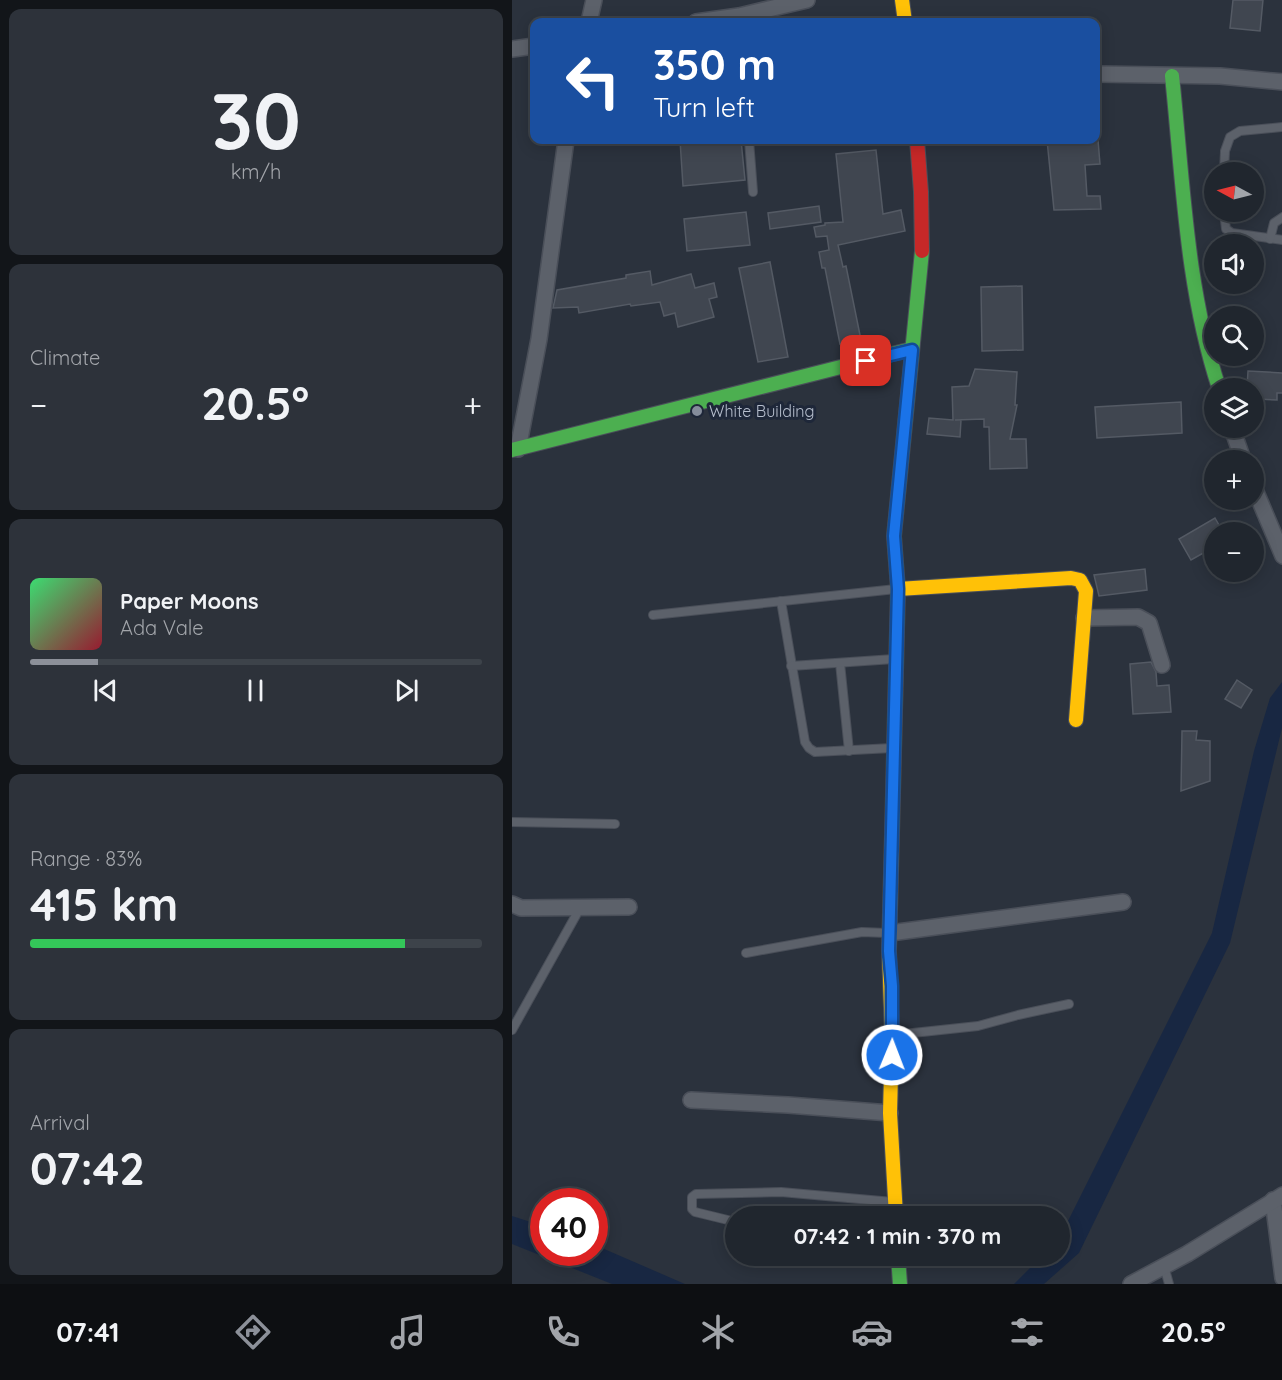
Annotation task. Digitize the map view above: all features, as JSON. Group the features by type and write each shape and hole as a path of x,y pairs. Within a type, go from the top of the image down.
{"street":[{"path":"590,18 594,0"},
{"path":"743,18 807,0"},
{"path":"902,0 904,18"},
{"path":"512,49 530,47"},
{"path":"1100,74 1220,76 1283,82"},
{"path":"1172,76 1194,288 1207,352 1216,378"},
{"path":"565,144 539,339 515,449 912,350"},
{"path":"895,1206 890,1113 892,1036 889,951 898,589 894,536 922,264 921,192 917,144"},
{"path":"1264,510 1283,556"},
{"path":"898,589 1071,578 1080,580 1086,591 1076,720"},
{"path":"1084,618 1138,617 1149,622 1162,665"},
{"path":"890,933 1123,902"},
{"path":"512,904 521,908 629,907"},
{"path":"691,1100 890,1113"},
{"path":"1132,1284 1278,1198 1283,1278"},
{"path":"899,1266 900,1284"}],"lane":[{"path":"1224,162 1225,151 1230,137 1240,131 1283,127"},
{"path":"749,144 753,192"},
{"path":"1270,238 1274,223 1283,217"},
{"path":"1225,222 1226,229 1232,233 1283,240"},
{"path":"653,615 898,589"},
{"path":"781,601 805,742 809,748 815,752 894,747"},
{"path":"791,666 896,659"},
{"path":"840,663 849,751"},
{"path":"512,822 615,824"},
{"path":"512,1030 580,908"},
{"path":"746,954 862,932 890,933"},
{"path":"892,1036 978,1026 1069,1004"},
{"path":"725,1219 695,1212 692,1209 692,1197 696,1194 781,1192 875,1206"},
{"path":"1164,1266 1169,1284"}],"water":[{"path":"1282,682 1282,728 1230,943 1079,1253 1070,1261 1070,1217 1212,933 1254,751 1270,698"},
{"path":"512,1216 530,1222 530,1251 512,1244"},
{"path":"608,1251 685,1284 612,1284 567,1266 608,1266"},
{"path":"1032,1266 1064,1266 1044,1284 1014,1284"}],"building":[{"path":"1233,0 1263,0 1260,31 1230,28"},
{"path":"680,144 741,144 745,180 683,186"},
{"path":"1047,144 1098,144 1100,164 1085,165 1087,196 1100,196 1101,209 1054,210"},
{"path":"876,150 883,214 901,210 905,231 838,245 843,267 846,266 861,340 840,344 825,268 822,268 819,252 829,250 827,236 816,237 814,227 825,225 825,223 843,222 836,154"},
{"path":"819,206 821,222 770,229 768,213"},
{"path":"746,212 750,245 687,251 684,219"},
{"path":"770,262 788,357 758,362 739,268"},
{"path":"650,271 652,285 691,274 695,288 714,283 717,297 709,299 714,317 678,327 675,313 664,316 660,302 631,306 630,304 579,313 578,307 553,308 557,290 626,278 626,275"},
{"path":"1022,286 1023,350 982,351 981,287"},
{"path":"975,369 1017,372 1015,405 1017,405 1010,439 1026,439 1027,468 990,469 989,427 984,427 984,419 955,420 961,420 960,437 927,434 929,418 953,420 952,387 969,386"},
{"path":"1248,371 1283,373 1283,393 1277,393 1277,400 1264,399 1264,378 1248,378"},
{"path":"1181,402 1182,433 1097,438 1095,407"},
{"path":"1204,524 1204,553 1191,560 1179,539"},
{"path":"1145,569 1147,590 1099,596 1094,575"},
{"path":"1151,662 1156,672 1157,686 1169,685 1171,712 1133,714 1130,664"},
{"path":"1237,680 1252,690 1241,708 1225,699"},
{"path":"1182,731 1197,731 1196,740 1210,741 1210,781 1181,791"}],"traffic: fast":[{"path":"1172,76 1187,234 1199,312 1216,378"},
{"path":"892,834 898,589 894,536 922,251"},
{"path":"512,450 912,349"},
{"path":"899,1266 900,1284"}],"traffic: slow":[{"path":"902,0 904,18"},
{"path":"898,589 1071,578 1080,580 1086,591 1076,720"},
{"path":"892,834 889,951 892,1036 890,1113 895,1206"}],"traffic: jam":[{"path":"917,144 922,251"}],"place":[{"name":"White Building","path":"697,411"}],"route":[{"path":"866,361 912,350 894,536 898,589 890,863 889,951 892,986 892,1055"}]}
